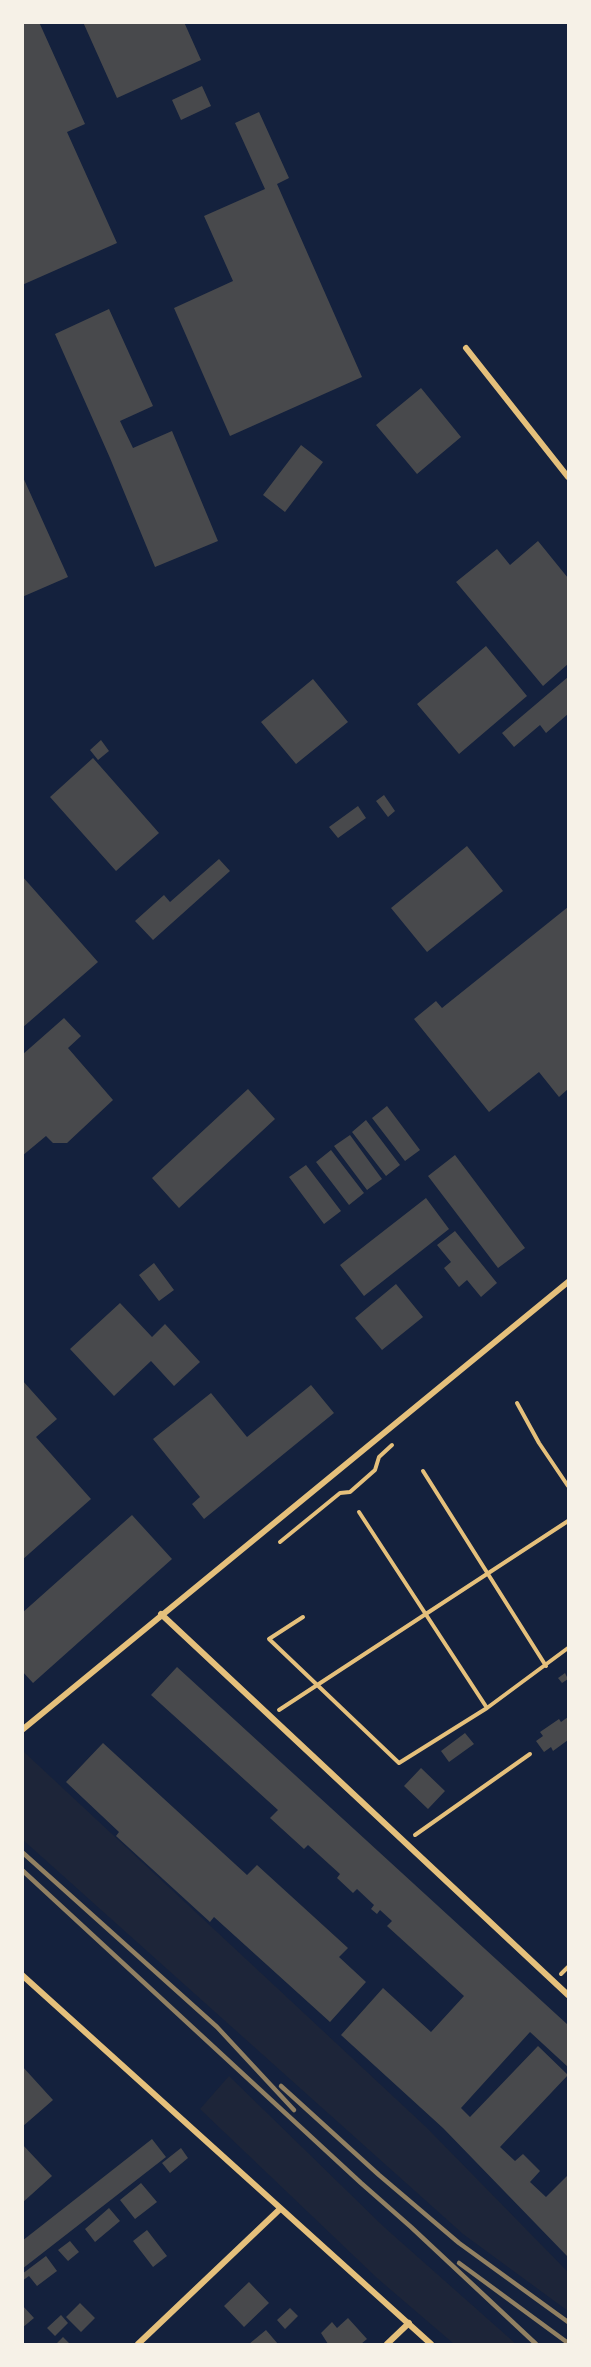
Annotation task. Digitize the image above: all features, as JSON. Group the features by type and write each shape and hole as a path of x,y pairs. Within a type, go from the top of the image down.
{"street":[{"path":"466,348 568,477"},
{"path":"22,1730 568,1282"},
{"path":"161,1614 568,1995"},
{"path":"22,1975 431,2344"},
{"path":"138,2344 280,2209"},
{"path":"387,2344 409,2324"}],"path":[{"path":"517,1403 539,1443 568,1486"},
{"path":"280,1542 340,1493 350,1492 375,1470 379,1456 396,1442"},
{"path":"423,1471 546,1666"},
{"path":"359,1512 424,1615 487,1708"},
{"path":"271,1715 568,1521"},
{"path":"303,1617 269,1639 399,1763 487,1708 568,1648"},
{"path":"406,1842 530,1754"}],"shaded area":[{"path":"23,1751 426,2127 568,2272 568,2311 463,2234 23,1840"},
{"path":"229,2076 384,2227 516,2344 454,2344 377,2278 200,2109"}],"building":[{"path":"22,22 39,22 85,124 67,132 117,243 22,285"},
{"path":"83,22 184,22 201,60 117,98"},
{"path":"202,86 211,106 181,120 172,100"},
{"path":"259,112 289,178 277,184 362,377 230,436 174,308 233,281 204,216 265,189 235,123"},
{"path":"109,309 153,406 120,421 133,448 172,431 218,541 155,567 55,334"},
{"path":"421,388 461,437 417,474 376,425"},
{"path":"301,445 323,462 285,512 263,495"},
{"path":"22,475 68,577 22,597"},
{"path":"538,541 568,578 568,664 543,686 456,582 497,549 510,565"},
{"path":"486,646 527,696 459,754 417,704"},
{"path":"568,677 568,714 546,733 540,725 514,747 502,733"},
{"path":"313,679 348,722 296,764 261,722"},
{"path":"101,740 109,751 98,760 90,750"},
{"path":"93,758 159,833 116,871 50,797"},
{"path":"384,795 395,811 388,817 376,801"},
{"path":"358,806 366,818 338,838 329,827"},
{"path":"467,846 503,891 427,952 391,908"},
{"path":"219,859 230,871 153,940 135,921 164,895 170,902"},
{"path":"22,876 98,962 22,1028"},
{"path":"568,907 568,1089 559,1097 539,1072 489,1112 414,1019 436,1001 442,1008"},
{"path":"64,1018 81,1036 68,1048 113,1100 67,1143 53,1143 46,1136 22,1156 22,1055"},
{"path":"248,1089 275,1119 179,1208 152,1178"},
{"path":"387,1106 420,1150 405,1161 372,1118"},
{"path":"366,1120 400,1165 386,1176 352,1132"},
{"path":"350,1135 382,1179 367,1190 334,1146"},
{"path":"331,1150 364,1193 349,1205 316,1162"},
{"path":"455,1155 525,1248 498,1268 428,1176"},
{"path":"306,1165 341,1211 324,1224 289,1177"},
{"path":"426,1198 449,1229 364,1296 340,1265"},
{"path":"455,1231 497,1283 481,1297 467,1280 459,1287 444,1268 451,1262 437,1245"},
{"path":"154,1263 174,1290 159,1301 139,1275"},
{"path":"396,1284 423,1317 382,1350 355,1318"},
{"path":"120,1303 152,1337 165,1324 200,1362 174,1386 151,1361 114,1396 70,1349"},
{"path":"22,1380 57,1419 36,1437 91,1499 22,1560"},
{"path":"311,1385 334,1413 204,1519 192,1504 200,1497 153,1439 211,1393 247,1437"},
{"path":"132,1515 172,1559 33,1683 22,1671 22,1613"},
{"path":"177,1667 568,2025 568,2067 530,2032 461,2108 470,2117 538,2046 568,2075 500,2147 515,2161 523,2154 540,2171 530,2182 546,2197 568,2175 568,2257 443,2128 341,2035 383,1988 431,2032 464,1996 387,1926 392,1921 380,1910 377,1914 371,1909 374,1905 357,1889 353,1893 337,1878 340,1874 308,1845 304,1849 270,1818 278,1810 151,1695"},
{"path":"565,1673 568,1679 562,1683 558,1678"},
{"path":"568,1717 568,1740 553,1751 551,1747 544,1752 536,1741 543,1736 540,1732 559,1719 561,1722"},
{"path":"465,1733 474,1744 449,1762 441,1751"},
{"path":"103,1743 247,1875 257,1865 348,1948 339,1957 366,1982 330,2022 214,1917 210,1922 116,1836 119,1832 66,1782"},
{"path":"421,1768 445,1791 428,1809 404,1786"},
{"path":"22,2066 53,2100 22,2127"},
{"path":"152,2139 166,2157 22,2269 22,2241"},
{"path":"22,2144 52,2176 22,2203"},
{"path":"181,2148 188,2158 170,2173 162,2163"},
{"path":"141,2183 157,2202 135,2219 120,2200"},
{"path":"109,2208 120,2221 95,2242 85,2229"},
{"path":"147,2230 167,2256 153,2267 133,2241"},
{"path":"70,2241 79,2252 68,2261 58,2250"},
{"path":"46,2256 57,2271 37,2286 29,2276 22,2281 22,2274"},
{"path":"249,2282 269,2303 244,2327 224,2306"},
{"path":"80,2303 95,2318 81,2332 66,2317"},
{"path":"22,2305 34,2318 22,2328"},
{"path":"290,2308 298,2316 285,2329 277,2320"},
{"path":"61,2315 68,2323 55,2336 47,2328"},
{"path":"348,2318 367,2339 361,2344 328,2344 321,2333 332,2322 337,2328"},
{"path":"266,2330 278,2344 249,2344"},
{"path":"63,2337 70,2344 56,2344"}],"railway":[{"path":"22,1852 217,2027 294,2110"},
{"path":"22,1870 536,2344"},
{"path":"281,2086 379,2175 459,2243 568,2322"},
{"path":"459,2263 568,2343"}]}
